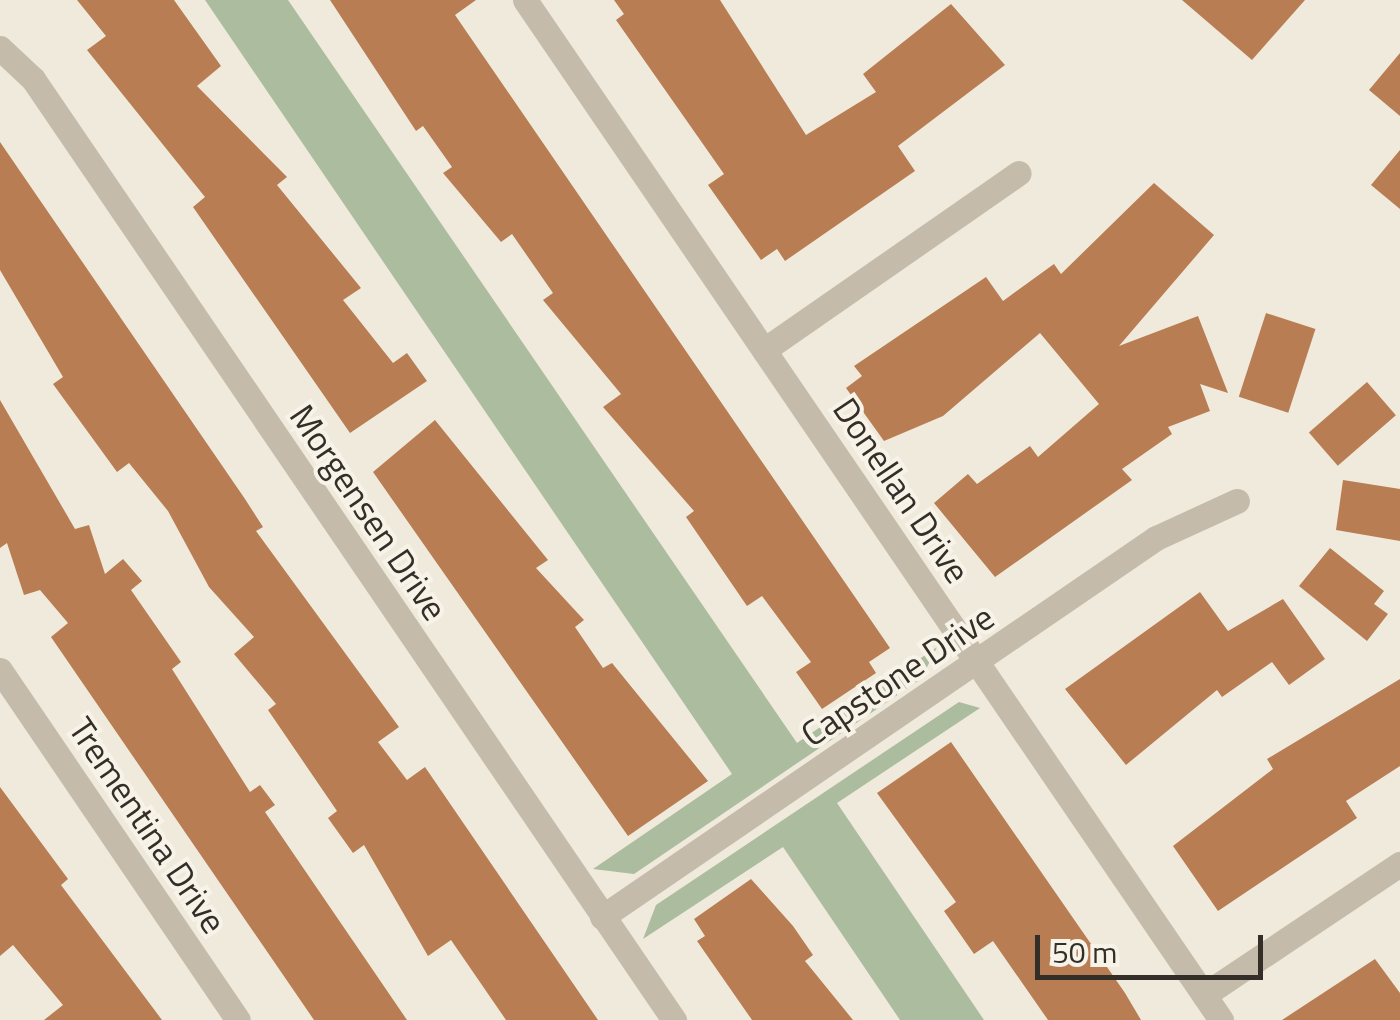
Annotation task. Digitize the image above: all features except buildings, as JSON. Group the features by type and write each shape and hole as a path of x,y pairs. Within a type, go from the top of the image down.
{"street":[{"name":"Donellan Drive","path":"525,0 1221,1020"},
{"name":"Morgensen Drive","path":"0,48 32,79 674,1020"},
{"path":"764,350 1018,173"},
{"name":"Capstone Drive","path":"602,917 1156,538 1237,501"},
{"name":"Trementina Drive","path":"0,670 238,1020"},
{"path":"1204,995 1400,864"}],"green space":[{"path":"205,0 288,0 797,743 937,647 921,679 634,874 593,869 732,774"},
{"path":"959,702 980,708 837,803 984,1020 900,1020 783,847 643,939 656,905"}]}
